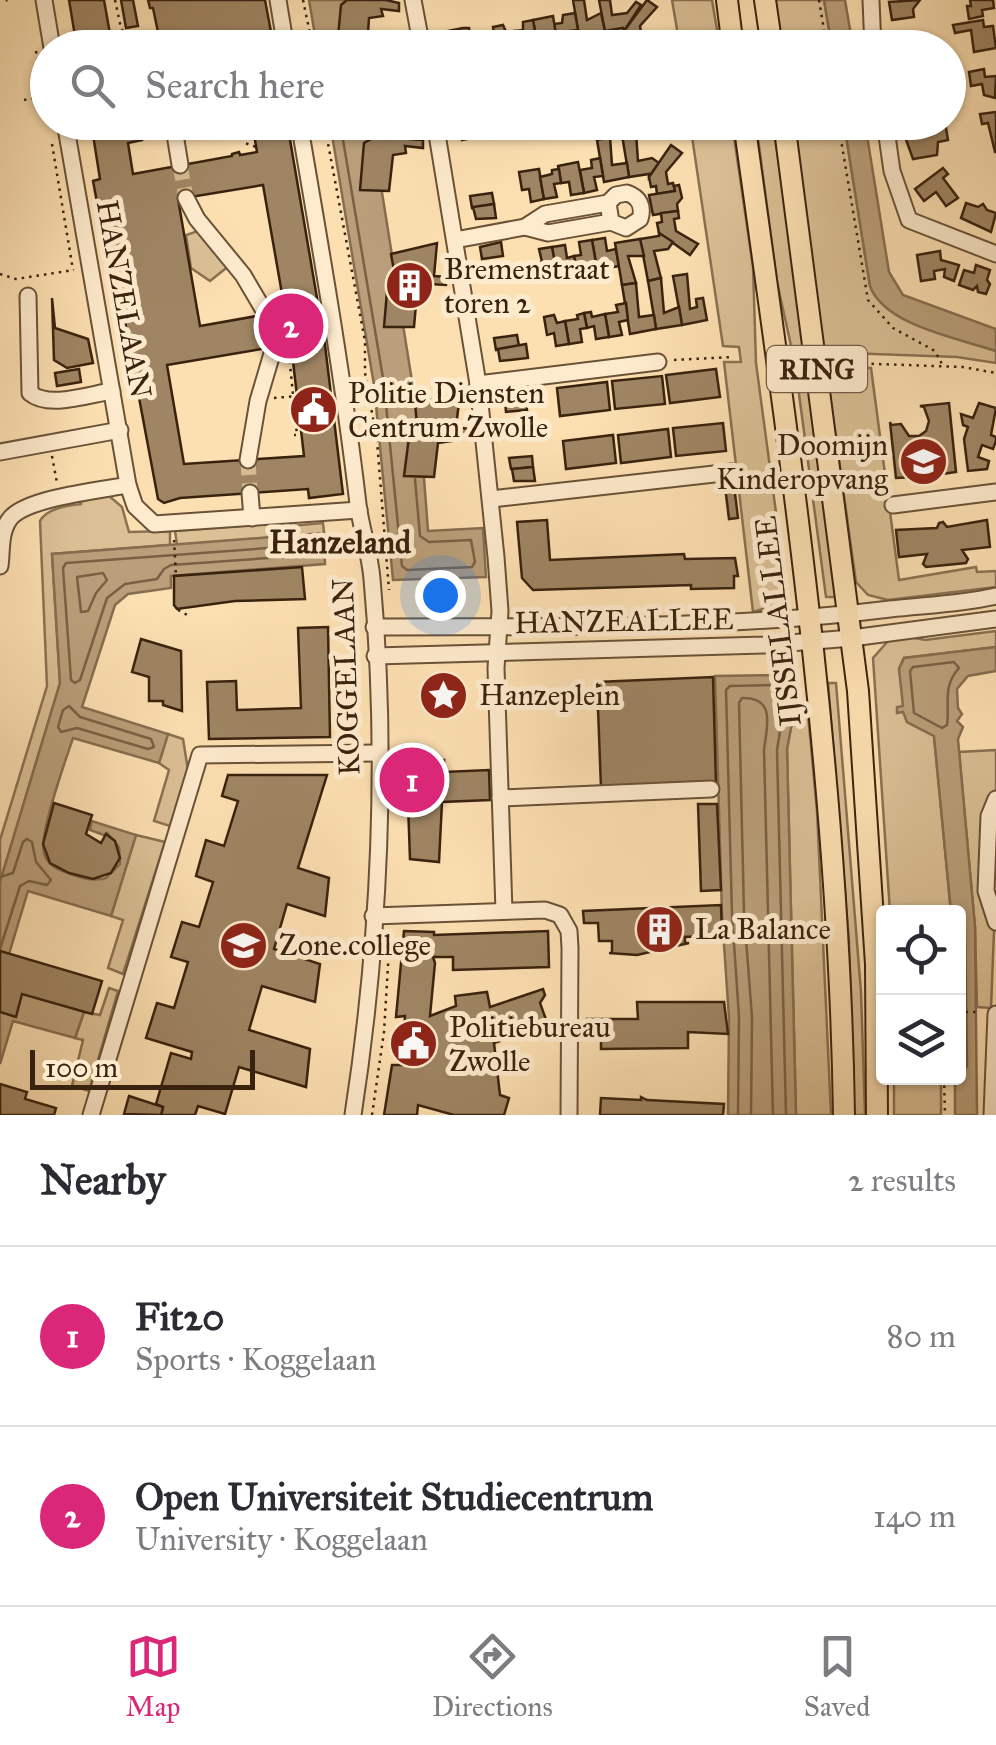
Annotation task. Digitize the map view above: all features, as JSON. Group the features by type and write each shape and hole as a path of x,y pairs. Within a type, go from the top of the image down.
{"main road":[{"path":"727,0 731,30"},
{"path":"764,0 769,30"},
{"name":"IJSSELALLEE","path":"746,140 813,642 835,881 844,1115"},
{"name":"RING","path":"786,140 850,615 872,877 877,1115"}],"street":[{"path":"44,0 49,30"},
{"path":"278,0 283,30"},
{"path":"413,0 419,30"},
{"path":"871,0 872,30"},
{"name":"HANZELAAN","path":"68,140 128,485 135,506 154,524 359,510"},
{"path":"176,140 180,165"},
{"name":"KOGGELAAN","path":"302,140 344,380 359,510 371,570 376,656 378,753 373,916 353,1115"},
{"path":"438,140 478,384 491,499 499,628 504,911"},
{"path":"888,140 892,171 910,220 996,254"},
{"path":"455,240 525,227 545,214 608,203 616,195 627,193 637,198 642,208 640,219 621,228 611,222 548,233 525,227"},
{"path":"186,198 197,219 244,275 266,314"},
{"path":"608,203 611,222"},
{"path":"28,296 30,393 37,399 50,400 112,391"},
{"path":"248,460 258,400 274,348"},
{"path":"478,384 658,362"},
{"path":"0,452 120,430"},
{"path":"491,499 732,472"},
{"path":"0,563 3,534 13,514 60,499 128,485"},
{"path":"893,505 996,492"},
{"path":"250,493 252,518"},
{"name":"HANZEALLEE","path":"499,628 810,619 996,596"},
{"name":"HANZEALLEE","path":"497,652 813,642 996,619"},
{"path":"374,627 499,628"},
{"path":"376,656 497,652"},
{"path":"91,1115 200,754 378,753"},
{"path":"500,798 711,789"},
{"path":"996,799 989,816 986,890 996,922"},
{"path":"996,827 996,896"},
{"path":"373,916 553,911 565,921 570,1115"},
{"path":"991,1013 992,1115"}],"path":[{"path":"115,0 122,30"},
{"path":"303,0 309,30"},
{"path":"819,0 824,30"},
{"path":"24,100 30,99"},
{"path":"0,274 16,279 74,270 52,140"},
{"path":"245,140 256,147"},
{"path":"841,140 868,300 893,328 935,351 942,366"},
{"path":"274,348 288,348 295,396 294,436"},
{"path":"658,362 732,358"},
{"path":"848,362 996,373"},
{"path":"375,398 478,384"},
{"path":"258,400 295,396"},
{"path":"49,442 60,499"},
{"path":"173,537 176,576"},
{"path":"178,610 191,617"},
{"path":"966,1012 991,1013"},
{"path":"944,1085 944,1115"}],"shaded area":[{"path":"672,0 712,0 717,30 677,30"},
{"path":"773,0 824,0 829,30 778,30"},
{"path":"693,140 734,140 753,267 756,363 785,580 776,605 753,612 724,362 741,362 739,347 723,346"},
{"path":"758,140 775,140 805,350 792,350 777,282"},
{"path":"794,140 847,140 870,286 878,299 891,311 925,328 996,351 996,363 957,357 847,353 849,367 871,368 899,580 976,567 977,572 996,571 996,587 888,600 868,595 856,582"},
{"path":"201,230 230,265 210,281 191,268 186,235"},
{"path":"795,364 807,364 838,597 826,597"},
{"path":"108,495 122,507 129,532 170,531 170,545 52,554 60,683 0,882 0,840 47,686 40,521 52,510 81,504 81,499"},
{"path":"290,522 291,526 323,523 324,533 177,545 175,531"},
{"path":"996,631 996,647 904,658 899,669 907,722 934,736 950,905 890,905 873,658 889,640 905,636 925,640"},
{"path":"828,683 836,683 861,992 865,1115 854,1115 849,942"},
{"path":"808,714 817,811 831,1115 796,1115 787,749 793,717"},
{"path":"168,734 183,739 188,770 170,826 154,821 169,770 159,763"},
{"path":"996,750 996,791 987,807 994,931 991,1008 977,1007 975,927 959,752"},
{"path":"136,835 165,842 123,974 108,968 123,920 111,916"},
{"path":"109,988 118,991 89,1091 72,1086 83,1040 75,1038 84,1012 100,1015"},
{"path":"894,1085 941,1085 941,1115 894,1115"}],"water":[{"path":"309,0 348,0 354,30 314,30"},
{"path":"824,0 845,0 850,30 829,30"},
{"path":"333,140 374,140 421,438 428,531 483,528 486,577 393,580 374,385"},
{"path":"847,140 868,140 889,272 903,295 996,329 996,351 906,321 878,300 870,286"},
{"path":"324,533 325,564 171,576 171,588 128,594 115,605 82,707 168,734 159,763 73,738 49,815 43,845 46,858 50,864 77,876 106,878 120,864 119,847 107,833 90,830 92,821 136,835 111,916 28,891 0,984 0,882 60,683 52,554"},
{"path":"996,647 996,671 968,676 957,689 962,714 957,721 963,727 958,739 975,927 977,1115 955,1115 955,1085 966,1085 966,905 950,905 934,736 907,722 903,712 897,713 897,707 903,706 899,669 904,658"},
{"path":"784,675 784,700 793,717 787,749 796,1115 728,1115 729,1018 715,676"},
{"path":"0,984 84,1012 75,1038 13,1021 0,1064"}],"building":[{"path":"69,0 104,0 109,30 74,30"},
{"path":"121,0 133,0 138,26 126,28"},
{"path":"148,0 265,0 271,30 158,30"},
{"path":"347,0 386,0 399,3 399,11 381,9 383,16 369,18 368,30 339,30 341,5"},
{"path":"573,0 584,0 587,20 601,13 605,30 578,30"},
{"path":"599,0 610,0 612,15 627,13 636,2 641,5 625,30 605,30"},
{"path":"647,0 657,7 641,30 625,30"},
{"path":"920,0 913,9 914,17 892,20 889,2"},
{"path":"970,0 993,0 994,8 982,10 983,16 969,19"},
{"path":"575,13 578,30 555,30 554,24 562,23 563,15"},
{"path":"553,16 555,30 535,30 533,20"},
{"path":"533,20 535,30 523,30 523,22"},
{"path":"983,20 984,27 993,26 996,48 974,52 971,30 954,30 953,25"},
{"path":"984,69 985,77 996,76 995,98 984,95 982,84 971,86 969,72"},
{"path":"996,112 995,152 988,123 982,124 980,114"},
{"path":"94,140 142,140 128,143 133,174 239,152 257,152 255,140 290,140 325,345 343,494 309,498 308,489 180,498 164,503 158,499 134,371 127,372 121,340 128,338 106,212 99,213 93,181 100,179","holes":["263,185 285,311 200,326 178,199","291,344 304,456 184,464 167,365"]},
{"path":"423,140 423,148 405,146 406,153 393,155 389,191 360,190 364,143"},
{"path":"597,140 610,140 612,165 627,163 629,177 604,182"},
{"path":"623,140 636,140 638,161 652,158 659,163 649,177 629,177"},
{"path":"906,140 948,140 938,142 937,155 913,159"},
{"path":"671,145 682,153 666,172 668,184 673,183 675,191 657,194 649,177"},
{"path":"600,158 603,176 594,177 597,190 584,193 580,170 592,168 591,160"},
{"path":"578,162 584,193 571,195 569,182 561,183 558,166"},
{"path":"943,168 948,174 943,178 958,198 946,206 936,192 924,201 915,189"},
{"path":"539,169 544,199 531,202 529,189 522,190 519,172"},
{"path":"559,169 561,183 554,184 557,197 544,199 540,177"},
{"path":"679,185 682,198 677,204 678,211 653,215 649,195 675,191 674,186"},
{"path":"492,193 494,204 472,208 470,196"},
{"path":"966,203 978,207 983,204 996,213 991,232 961,218"},
{"path":"494,204 496,218 476,219 473,207"},
{"path":"678,211 679,218 674,219 676,231 698,244 690,255 659,233 661,213"},
{"path":"659,233 673,242 668,249 654,251 661,278 648,281 640,239"},
{"path":"605,238 607,251 616,249 619,266 597,270 592,240"},
{"path":"640,239 644,256 628,256 636,283 622,285 615,243"},
{"path":"592,240 596,263 577,270 574,256 581,255 579,242"},
{"path":"501,242 503,256 482,259 480,247"},
{"name":"Bremenstraat toren 2","path":"437,243 434,276 447,277 446,285 429,284 430,290 417,293 414,327 384,327 388,280 395,276 391,254"},
{"path":"565,245 567,258 574,256 577,274 567,275 564,268 556,269 552,247"},
{"path":"552,247 556,269 548,271 548,279 537,281 534,263 542,262 539,249"},
{"path":"940,251 941,260 959,265 954,281 944,277 945,269 934,271 935,279 921,281 917,255"},
{"path":"976,265 990,270 986,294 978,292 977,286 973,290 959,285 964,270 974,273"},
{"path":"687,274 690,309 697,307 696,299 703,298 707,320 682,325 673,276"},
{"path":"661,278 664,313 679,307 682,325 656,329 648,281"},
{"path":"636,283 639,317 654,315 656,329 630,334 622,285"},
{"path":"52,298 55,328 88,339 93,363 67,368 54,360"},
{"path":"626,303 628,320 619,322 622,335 609,337 605,314 618,312 616,305"},
{"path":"591,312 592,317 605,314 609,337 596,339 594,326 587,328 584,313"},
{"path":"584,313 587,328 580,329 582,342 569,344 565,321 578,319 577,315"},
{"path":"554,315 557,323 565,321 569,344 556,346 554,333 547,335 544,317"},
{"path":"517,335 519,346 496,350 494,338"},
{"path":"526,344 528,358 500,361 498,349"},
{"path":"79,369 81,382 57,386 55,373"},
{"path":"716,369 720,397 670,403 666,375"},
{"path":"662,376 665,404 615,409 612,381"},
{"path":"607,382 610,410 560,416 557,388"},
{"path":"460,394 456,427 469,429 468,437 451,434 452,441 438,443 434,477 404,476 410,429 417,425 415,403"},
{"path":"525,396 527,410 506,412 505,400"},
{"path":"949,403 956,472 936,475 924,471 924,475 917,477 896,478 890,422 901,424 909,436 919,436 926,431 929,421 920,406"},
{"path":"979,403 996,408 991,435 996,441 993,449 982,445 978,457 989,461 987,469 968,471 964,439 968,427 963,425 961,414 973,418"},
{"path":"723,423 726,451 676,456 673,428"},
{"path":"668,429 671,457 621,463 618,435"},
{"path":"613,435 616,463 566,469 563,441"},
{"path":"532,456 533,467 511,469 509,458"},
{"path":"533,467 535,481 514,481 512,469"},
{"path":"734,485 738,518 729,519 725,486"},
{"path":"547,520 550,560 684,554 685,559 735,558 738,576 734,576 734,588 691,589 691,585 533,590 522,578 517,522"},
{"path":"987,520 990,547 962,550 968,559 966,563 926,567 923,564 927,554 899,557 896,530"},
{"path":"302,567 305,599 235,601 177,609 174,605 174,576"},
{"path":"328,627 330,737 209,739 207,682 236,681 237,710 301,708 298,628"},
{"path":"141,639 181,651 182,711 163,705 163,701 149,701 149,677 132,672"},
{"path":"713,677 716,784 601,788 597,682"},
{"path":"422,760 429,760 429,765 431,760 444,760 444,772 489,770 490,800 442,802 439,862 410,859 408,803 400,803 399,773 407,773 407,761 420,761 421,765"},
{"path":"228,775 327,775 298,868 329,878 325,916 287,904 274,949 320,964 315,1002 262,986 249,1030 310,1049 306,1087 239,1067 225,1114 198,1106 195,1115 161,1115 163,1107 156,1104 171,1053 191,1059 192,1052 146,1038 157,1003 174,1008 188,962 171,957 182,922 199,927 213,882 196,876 206,840 224,846 238,801 222,796"},
{"path":"54,803 92,815 86,834 101,843 106,834 115,841 120,858 111,873 93,879 50,863 43,844"},
{"path":"698,804 717,804 721,890 701,891"},
{"name":"La Balance","path":"721,905 722,935 685,937 685,943 689,943 637,955 609,953 612,941 599,941 598,923 584,923 583,911"},
{"path":"404,931 434,935 548,931 549,967 453,970 453,957 433,957 430,1016 456,1006 455,996 487,992 490,1007 543,989 545,995 540,1003 548,1025 494,1043 500,1095 509,1098 504,1115 454,1115 418,1105 417,1115 384,1115 392,1065 402,1065 404,1053 400,1036 405,1016 396,1017"},
{"path":"0,951 102,981 92,1014 22,994 16,1017 0,1012"},
{"path":"637,1002 724,1002 728,1034 688,1032 688,1048 601,1049 601,1033 597,1033 597,1026 587,1026 587,1019 638,1019"},
{"path":"0,1084 27,1092 25,1099 56,1108 54,1115 0,1115"},
{"path":"129,1096 163,1107 161,1115 124,1114"},
{"path":"601,1098 724,1104 723,1115 600,1115"}],"tunnel":[{"path":"180,165 186,198"},
{"path":"266,314 274,347"},
{"path":"248,460 250,493"}],"place":[{"name":"Bremenstraat toren 2","path":"409,286"},
{"name":"Open Universiteit Studiecentrum","path":"291,326"},
{"name":"Politie Diensten Centrum Zwolle","path":"313,410"},
{"name":"Doomijn Kinderopvang","path":"923,462"},
{"name":"Hanzeplein","path":"444,695"},
{"name":"Fit20","path":"412,780"},
{"name":"La Balance","path":"660,929"},
{"name":"Zone.college","path":"244,945"},
{"name":"Politiebureau Zwolle","path":"414,1044"}],"district":[{"name":"Hanzeland","path":"340,542"}]}
